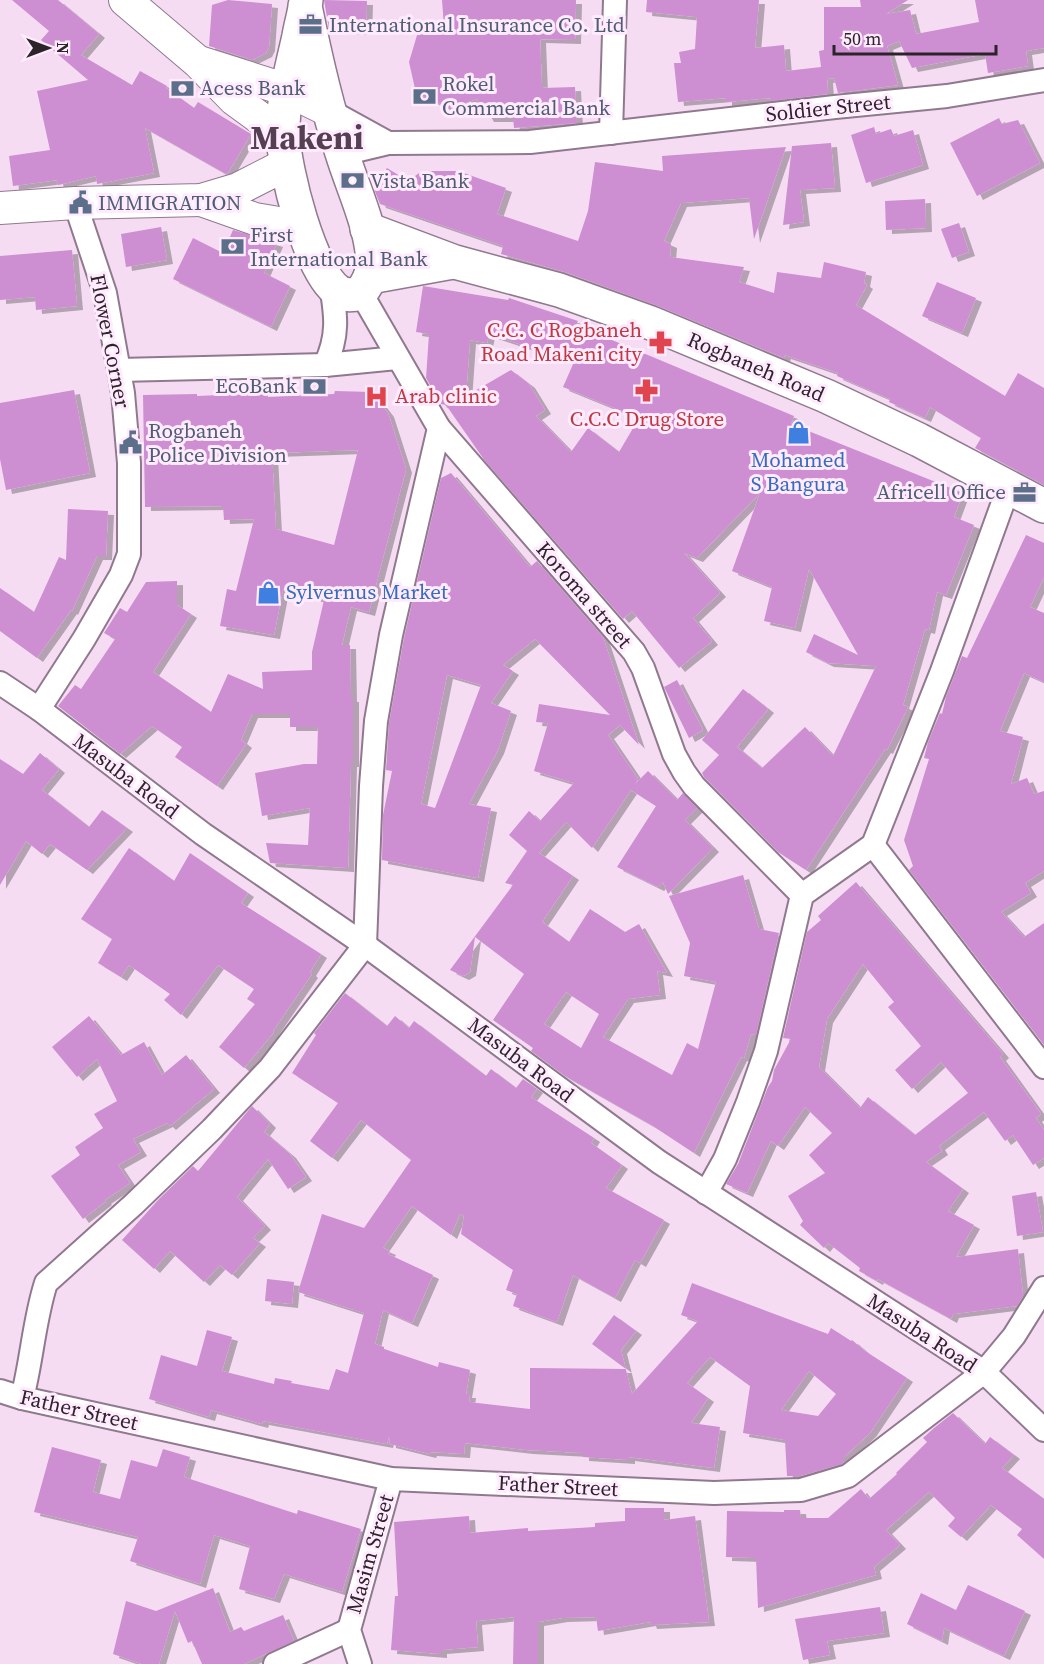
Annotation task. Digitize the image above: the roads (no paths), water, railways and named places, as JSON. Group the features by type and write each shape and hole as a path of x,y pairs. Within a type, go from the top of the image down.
{"main road":[{"path":"125,0 198,62 285,150"},
{"path":"305,3 287,90 285,150 302,227 316,261 354,285 455,262"},
{"path":"305,3 328,110 367,229 373,262 354,285"},
{"path":"198,62 287,90 328,110"},
{"path":"0,208 75,203 201,200 238,189 285,150"},
{"path":"201,200 255,219 302,227"},
{"name":"Rogbaneh Road","path":"367,229 455,262 559,290 651,323 826,396 919,440 1044,506"}],"street":[{"path":"611,133 615,0"},
{"name":"Soldier Street","path":"342,154 388,143 530,142 947,96 1044,80"},
{"name":"Soldier Street","path":"328,110 388,143"},
{"name":"Flower Corner","path":"39,709 84,639 126,564 129,554 129,463 123,393 105,293 75,203"},
{"path":"325,365 335,334 335,309 354,285"},
{"name":"Koroma street","path":"354,285 439,428 634,652 643,668 674,754 694,786 802,895"},
{"path":"119,370 325,365 397,358"},
{"path":"22,1398 29,1373 40,1300 46,1283 134,1204 237,1103 270,1068 365,945 371,786 376,721 391,635 439,428"},
{"path":"706,1194 725,1159 766,1051 802,895 873,845 942,670 1009,486"},
{"name":"Masuba Road","path":"0,683 39,709 203,834 365,945 659,1162 984,1372 1044,1430"},
{"path":"873,845 1044,1066"},
{"name":"Father Street","path":"0,1391 22,1398 391,1479 714,1493 801,1490 848,1476 984,1372 1014,1336 1044,1288"},
{"name":"Masim Street","path":"360,1664 349,1630 391,1479"},
{"path":"275,1664 349,1630"}],"place":[{"name":"International Insurance Co. Ltd","path":"311,25"},
{"name":"Acess Bank","path":"182,88"},
{"name":"Rokel Commercial Bank","path":"424,96"},
{"name":"Vista Bank","path":"352,181"},
{"name":"IMMIGRATION","path":"80,203"},
{"name":"First International Bank","path":"232,247"},
{"name":"C.C. C Rogbaneh Road Makeni city","path":"660,342"},
{"name":"EcoBank","path":"315,386"},
{"name":"C.C.C Drug Store","path":"647,391"},
{"name":"Arab clinic","path":"377,396"},
{"name":"Mohamed S Bangura","path":"798,432"},
{"name":"Rogbaneh Police Division","path":"130,443"},
{"name":"Africell Office","path":"1024,492"},
{"name":"Sylvernus Market","path":"268,592"}],"district":[{"name":"Makeni","path":"307,137"}]}
